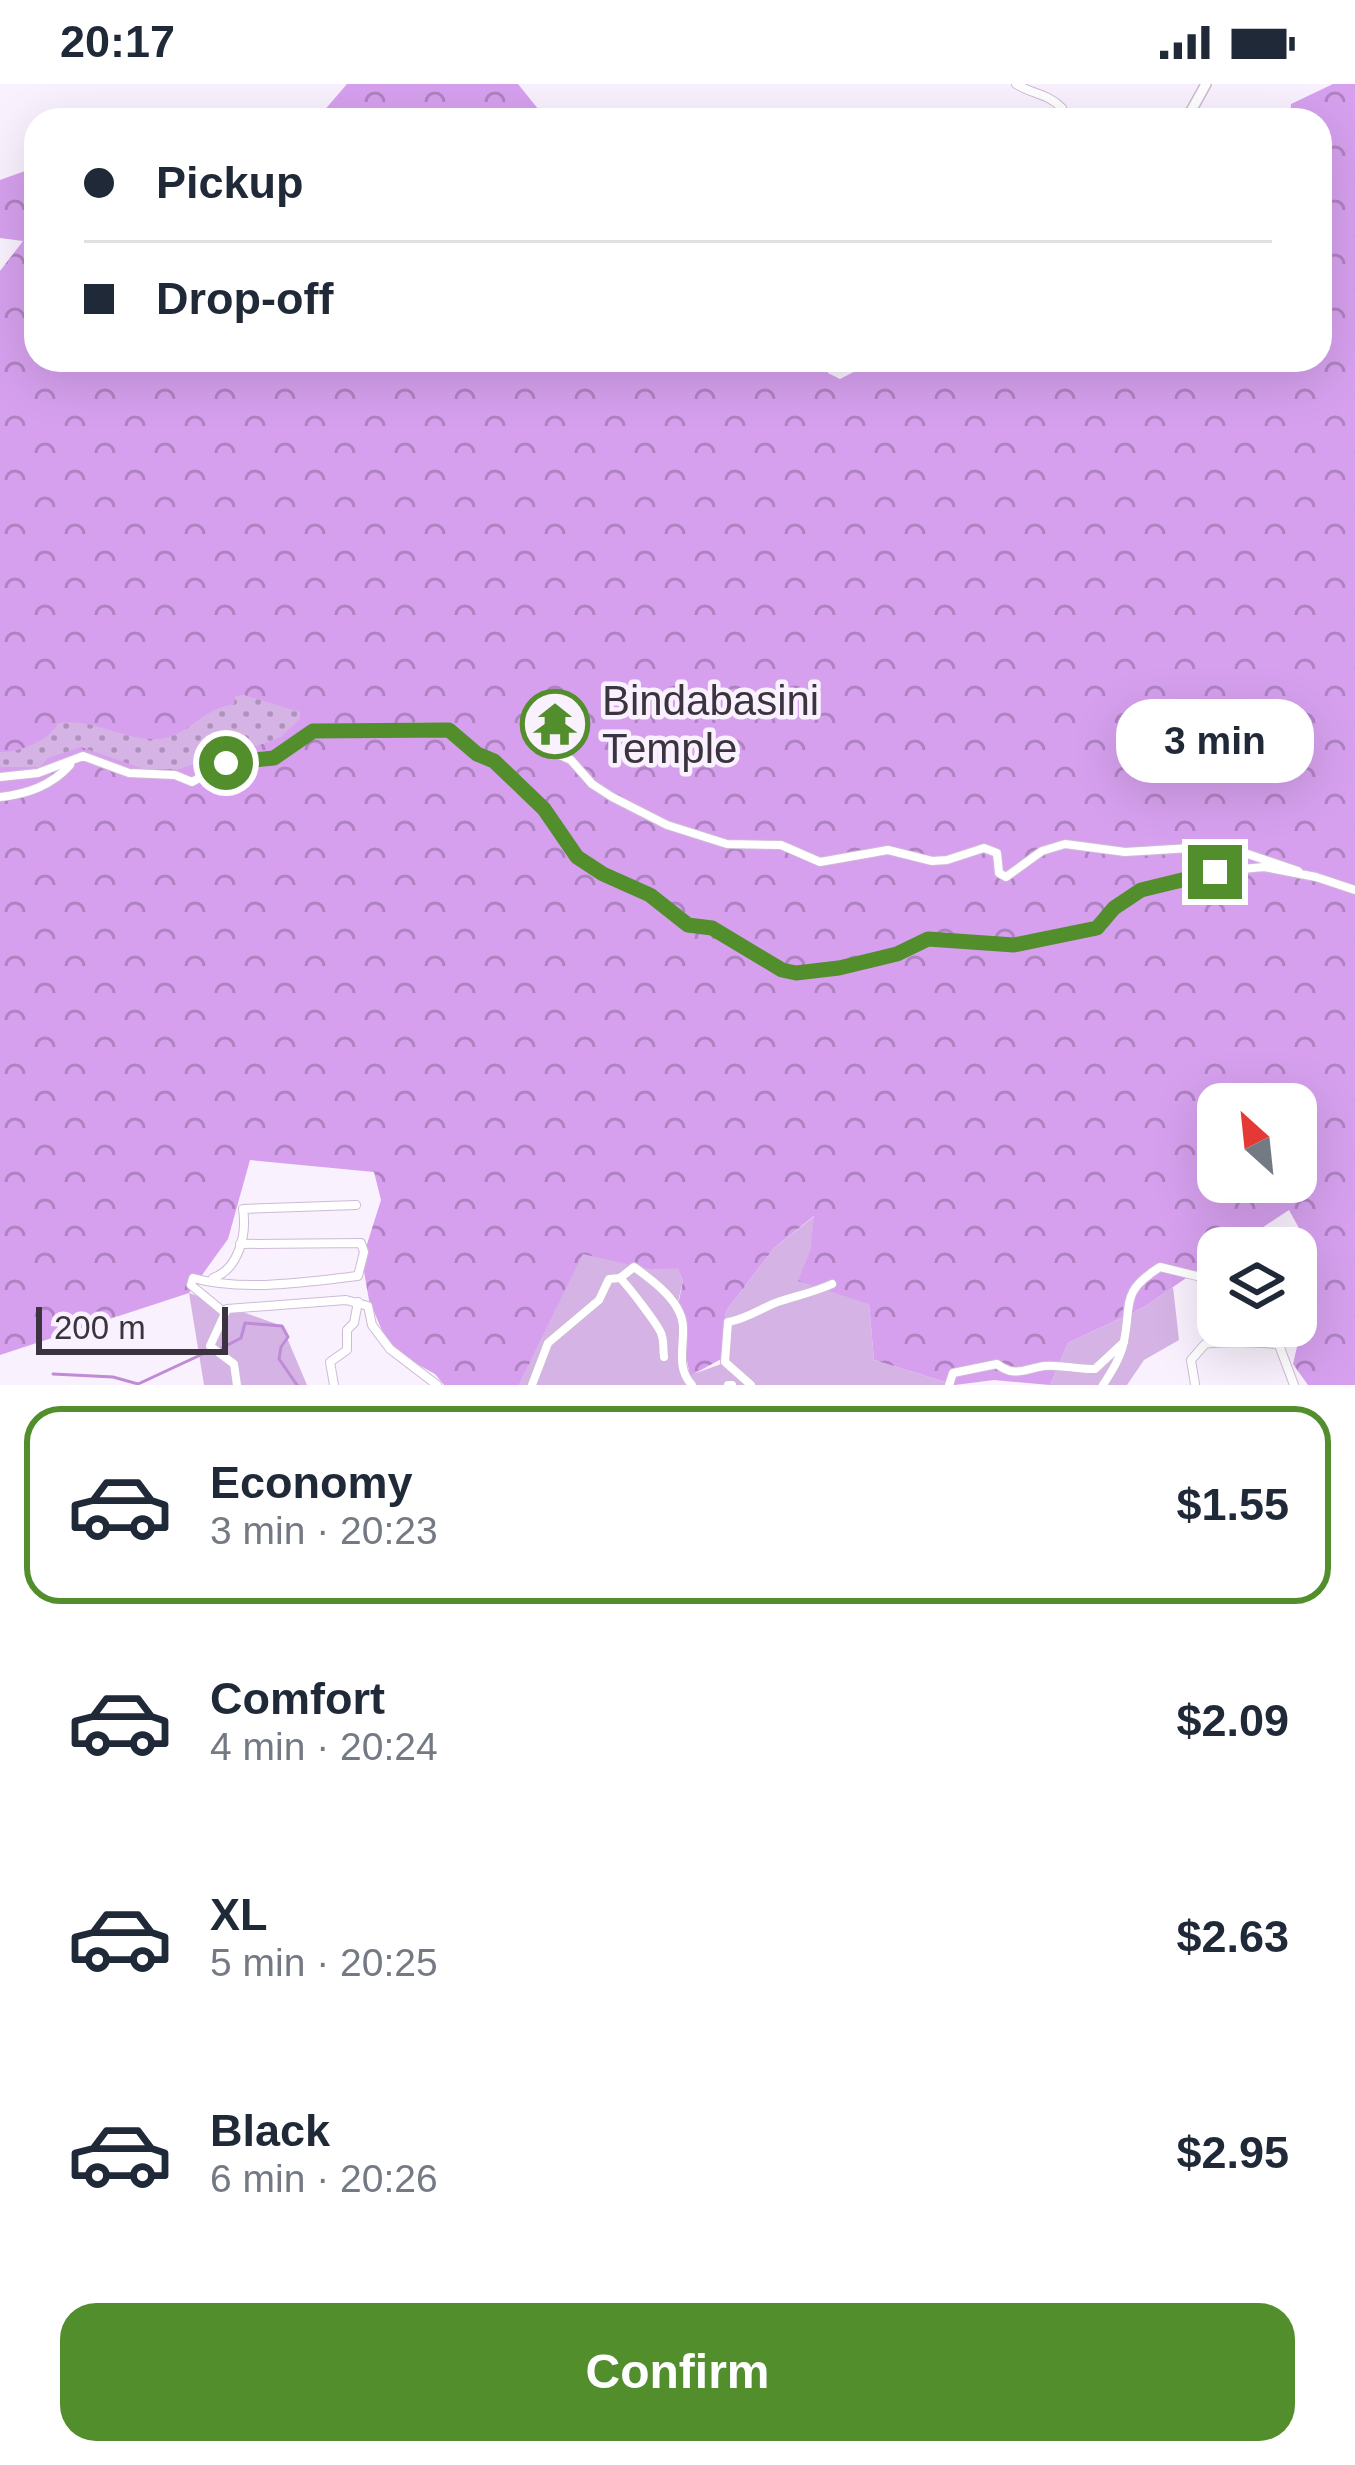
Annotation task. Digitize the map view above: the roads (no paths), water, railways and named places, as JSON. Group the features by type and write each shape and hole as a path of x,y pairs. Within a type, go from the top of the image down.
{"street":[{"path":"1016,84 1048,94 1061,108"},
{"path":"0,776 38,773 83,756 129,773 176,775 192,782 226,763 274,758 313,731 449,730 477,754 494,761 544,809 577,857 650,895 688,925 712,928 782,970 796,973 897,954 928,939 1014,945 1097,928 1114,908 1141,890 1198,873 1264,868 1304,875"},
{"path":"529,730 549,750 572,760 592,784 654,819 727,844 781,845 820,862 887,850 947,860 984,848 997,854 999,873 1006,877 1042,851 1065,844 1125,852 1208,845 1242,850 1355,890"},
{"path":"0,797 22,795 47,784 75,760"},
{"path":"213,1277 224,1274 232,1264 245,1225 243,1209 356,1205"},
{"path":"224,1313 191,1286 193,1278 242,1284 358,1276 364,1252 361,1243 240,1244"},
{"path":"532,1385 548,1342 598,1300 609,1280 634,1267 676,1306 684,1325 680,1346 685,1378 692,1385"},
{"path":"1103,1385 1124,1342 1125,1304 1147,1275 1160,1267 1197,1276"},
{"path":"620,1278 635,1291 645,1314 662,1333 664,1357"},
{"path":"751,1385 725,1362 728,1322 832,1284"},
{"path":"334,1385 330,1362 347,1351 347,1330 354,1323 358,1302"},
{"path":"237,1385 234,1364 210,1346 224,1313 245,1305 358,1302 368,1306 377,1333 398,1357 437,1385"},
{"path":"1193,1385 1192,1360 1205,1344 1243,1346 1263,1341 1279,1345 1294,1385"},
{"path":"949,1385 953,1373 973,1366 997,1364 1022,1373 1044,1366 1094,1369 1124,1342"}],"waterway":[{"path":"218,1350 241,1338 245,1323 282,1326 288,1337 279,1359 297,1385"},
{"path":"53,1374 113,1377 138,1384 209,1351"}],"place":[{"name":"Bindabasini Temple","path":"555,724"}]}
